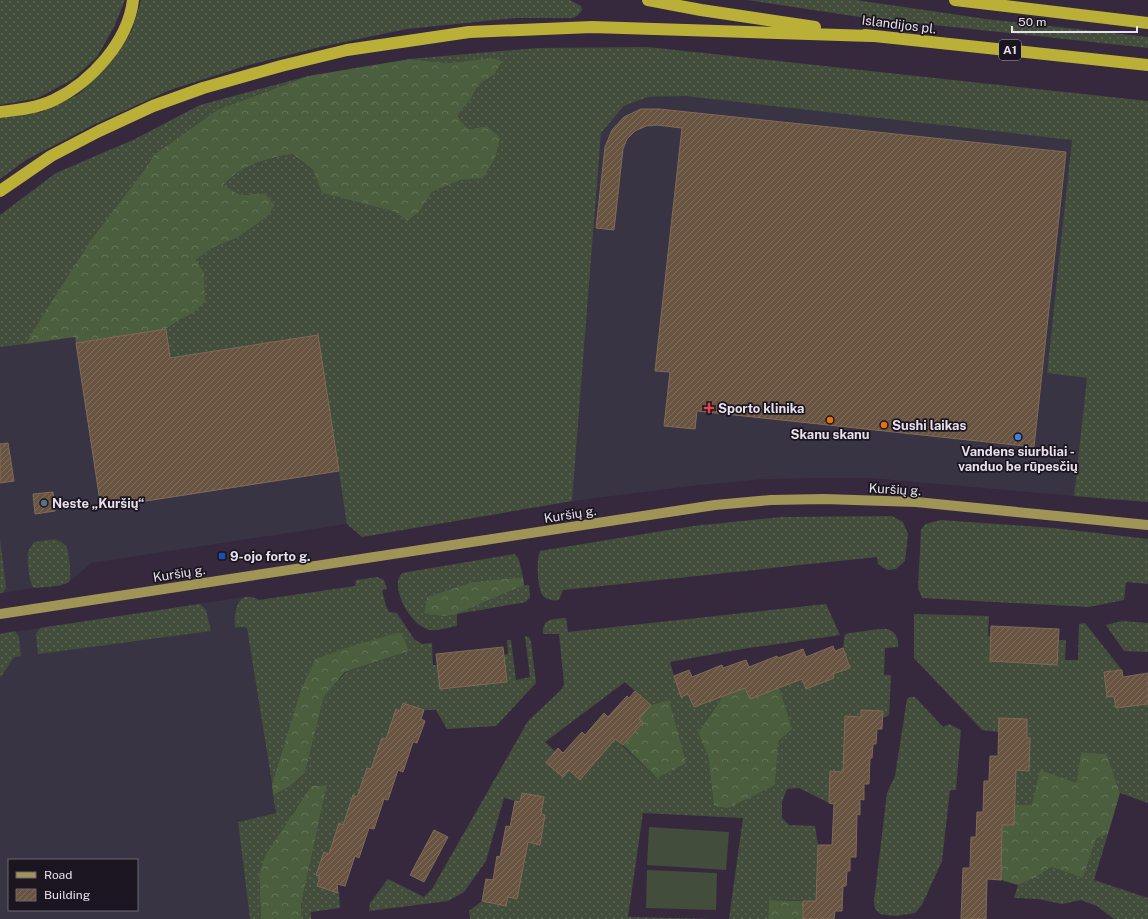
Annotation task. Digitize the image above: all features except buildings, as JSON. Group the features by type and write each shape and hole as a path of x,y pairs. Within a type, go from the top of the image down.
{"highway":[{"path":"0,112 26,109 53,100 88,77 97,69 111,52 124,31 133,0"},
{"name":"Islandijos pl.","path":"648,0 700,10 871,36 1148,65"},
{"path":"955,0 976,1 1148,23"},
{"path":"0,191 51,156 99,131 153,106 210,86 281,66 347,50 469,32 592,27 871,36"}],"main road":[{"name":"Kuršių g.","path":"0,614 708,506 771,500 824,499 916,502 1148,525"}],"shaded area":[{"path":"685,96 1073,140 1047,373 1087,378 1074,496 871,478 817,478 765,479 690,486 572,501 601,133 624,106 648,97"},
{"path":"166,329 170,357 318,335 339,471 362,537 347,524 91,563 68,583 0,593 0,347 75,337 76,343"},
{"path":"244,597 236,605 235,628 247,627 276,813 238,822 250,919 0,919 0,634"}],"green space":[{"path":"0,0 125,0 114,27 97,57 73,79 38,98 0,105"},
{"path":"141,0 570,0 581,6 582,10 577,16 572,18 516,18 407,29 320,47 245,66 170,90 95,124 26,160 0,179 0,118 41,112 79,94 113,60 132,30"},
{"path":"747,0 856,0 986,19 1148,37 1148,48 860,17"},
{"path":"648,47 1148,101 1148,502 1074,496 1087,378 1047,373 1072,140 685,96 648,97 624,106 601,133 572,501 362,537 347,524 318,335 170,358 166,329 192,314 196,260 212,248 237,238 268,216 275,205 265,193 240,195 222,185 238,172 263,161 291,154 313,170 322,193 395,212 408,221 420,211 432,192 461,180 483,177 487,126 469,129 460,120 458,114 471,99 478,85 494,75 491,58 448,63 410,59 537,48"},
{"path":"491,58 502,61 494,75 478,85 471,99 458,114 460,120 469,129 487,126 500,138 495,158 483,178 461,180 432,192 420,211 408,221 395,212 322,193 313,170 292,154 254,164 230,178 223,185 240,195 265,193 275,205 268,216 237,238 212,248 196,260 204,273 205,302 192,314 166,329 76,343 75,337 25,344 91,240 155,154 217,110 308,76 410,59 448,63"},
{"path":"308,76 217,110 155,154 25,344 0,347 0,215 56,173 135,139 200,105"},
{"path":"892,516 903,522 908,534 905,561 896,569 887,570 878,564 877,557 563,590 559,600 549,600 544,597 540,588 538,567 540,551 693,526 782,517"},
{"path":"941,520 1054,528 1148,539 1148,584 1126,582 1124,600 1089,607 922,598 918,588 921,530 925,524"},
{"path":"0,539 6,587 3,593 0,593"},
{"path":"55,539 63,543 67,548 70,580 69,582 54,586 33,587 30,580 28,566 29,550 34,542"},
{"path":"515,554 519,560 523,577 472,582 427,597 424,613 457,614 457,626 433,630 424,628 412,618 403,603 398,588 398,581 402,573"},
{"path":"377,577 384,580 387,589 382,590 389,612 397,613 414,639 422,644 432,643 433,665 438,665 440,689 506,682 504,655 508,654 507,640 511,640 516,680 530,677 525,636 529,637 531,642 536,683 496,726 447,729 436,710 424,710 403,703 400,711 396,710 386,739 382,738 371,769 367,768 357,797 353,796 343,825 339,824 329,854 325,852 316,875 320,877 317,886 339,893 340,908 311,912 311,919 302,919 301,905 327,785 311,786 293,813 259,875 261,919 250,919 238,822 276,813 273,795 289,787 305,773 324,697 346,672 409,651 400,632 354,645 315,659 301,689 272,784 247,628 235,628 236,609 241,599 245,597 251,597 259,600 355,586 356,580"},
{"path":"523,577 524,585 457,614 443,616 424,613 427,597 472,582"},
{"path":"524,585 529,585 530,597 526,602 457,614"},
{"path":"200,604 206,610 211,631 38,654 36,634 40,628"},
{"path":"826,604 840,635 742,649 670,662 681,696 688,694 694,707 723,696 698,733 708,756 714,805 775,785 779,688 800,675 806,689 834,678 833,674 850,668 843,648 845,634 887,629 895,634 898,647 885,648 884,675 891,675 889,715 886,717 861,717 847,772 830,771 829,803 799,788 787,789 782,802 782,818 789,825 815,826 818,845 817,877 821,901 769,900 768,919 729,919 743,818 643,813 628,917 713,919 470,919 469,911 482,901 506,906 508,897 517,899 528,842 540,844 545,815 541,814 544,797 522,793 520,802 504,798 486,861 464,892 448,901 369,911 370,903 388,879 424,897 432,889 528,721 562,689 564,684 559,634 543,634 544,625 549,620 566,618 568,632","holes":["625,682 651,705 669,700 657,778 612,736 599,758 580,780 569,770 563,777 546,763 556,752 545,742"]},
{"path":"914,614 989,616 988,636 991,636 990,661 1057,665 1059,640 1066,640 1065,660 1078,660 1079,624 1085,623 1122,670 1104,672 1107,696 1114,696 1116,708 1148,704 1148,803 1120,793 1107,754 1081,752 1076,783 1032,805 1015,805 1016,770 1029,771 1030,738 1027,738 1027,719 1000,718 999,732 982,730 914,658"},
{"path":"1122,621 1148,623 1148,652 1124,651 1106,625"},
{"path":"15,631 19,637 21,656 14,657 0,678 0,634"},
{"path":"400,632 409,651 345,672 324,697 305,773 289,787 273,795 272,784 301,689 315,659 354,645"},
{"path":"744,685 750,699 779,688 792,729 778,741 775,785 728,808 714,806 708,756 698,733 723,696"},
{"path":"909,697 915,697 943,727 949,724 961,730 956,790 950,790 942,861 922,905 915,913 896,916 880,914 875,909 874,901 887,793 895,776 907,699"},
{"path":"669,700 686,763 657,778 623,745 642,723 639,719 651,705"},
{"path":"1081,752 1107,754 1120,793 1108,834 1096,839 1083,878 1051,867 1035,878 1018,885 1001,880 1002,825 1014,825 1015,805 1032,805 1040,770 1076,783"},
{"path":"327,785 301,905 302,919 261,919 259,875 265,856 311,786"},
{"path":"649,827 729,832 726,870 647,865"},
{"path":"1108,834 1094,880 1148,898 1148,919 1114,919 1097,906 1081,900 1062,904 1038,899 1014,898 1018,885 1035,878 1051,867 1083,878 1096,839"},
{"path":"647,870 717,873 716,910 646,908"},
{"path":"769,900 803,901 803,919 768,919"}],"place":[{"name":"Sporto klinika","path":"709,408"},
{"name":"Skanu skanu","path":"830,420"},
{"name":"Sushi laikas","path":"884,425"},
{"name":"Vandens siurbliai - vanduo be rūpesčių","path":"1018,437"},
{"name":"Neste „Kuršių“","path":"44,503"},
{"name":"9-ojo forto g.","path":"222,556"}]}
